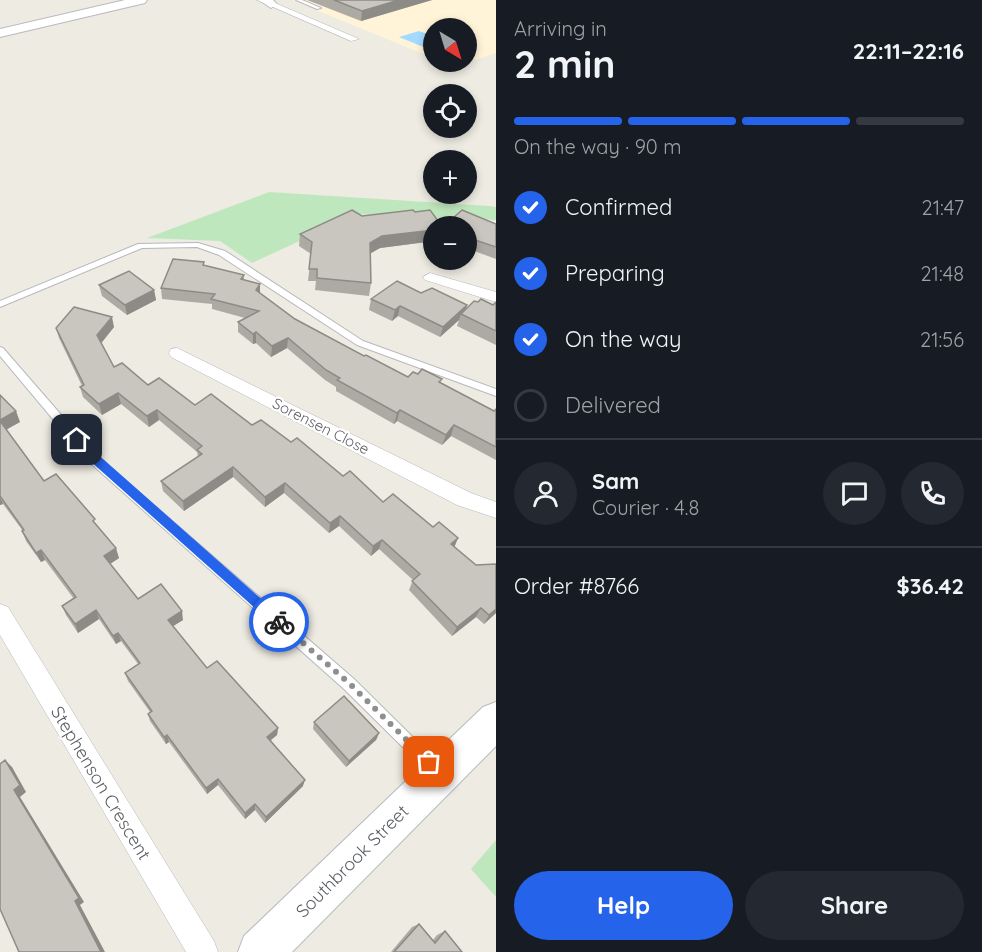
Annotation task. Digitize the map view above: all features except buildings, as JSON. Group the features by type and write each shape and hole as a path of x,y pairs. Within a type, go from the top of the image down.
{"main road":[{"path":"0,25 105,0"},
{"path":"0,33 141,0"},
{"name":"Southbrook Street","path":"260,952 496,720"}],"street":[{"path":"266,1 354,39"},
{"path":"430,277 496,297"},
{"name":"Sorensen Close","path":"177,354 464,499 496,510"},
{"name":"Sorensen Close","path":"464,499 496,522"},
{"name":"Stephenson Crescent","path":"0,614 203,952"}],"lane":[{"path":"298,0 319,8"},
{"path":"0,304 141,246 198,245 222,253 360,343 496,393"},
{"path":"0,350 92,458 350,684 440,774"}],"shaded area":[{"path":"292,0 496,0 496,53 477,59 477,18 423,18 423,54"}],"green space":[{"path":"269,192 423,202 423,204 496,207 496,220 477,219 477,216 358,214 252,263 220,241 147,238"},
{"path":"496,840 496,897 471,869"}],"water":[{"path":"419,31 423,32 423,47 399,37"}],"way so far":[{"path":"279,622 350,684 429,762"}],"route":[{"path":"77,440 92,458 279,622"}]}
